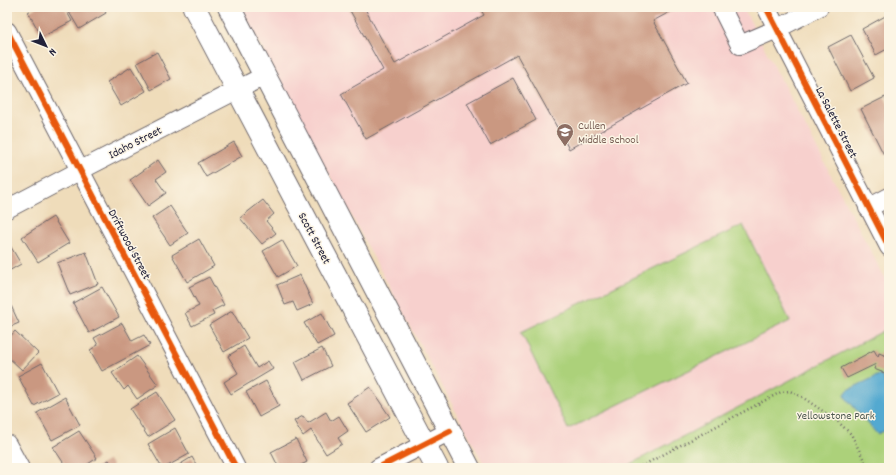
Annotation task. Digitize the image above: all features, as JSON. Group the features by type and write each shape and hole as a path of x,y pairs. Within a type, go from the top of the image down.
{"main road":[{"name":"Scott Street","path":"194,7 437,468"},
{"path":"229,7 469,468"}],"street":[{"path":"721,7 740,45 777,29 819,7"},
{"name":"La Salette Street","path":"766,7 889,247"},
{"name":"Driftwood Street","path":"7,31 79,171 236,468"},
{"name":"Idaho Street","path":"7,209 264,76"},
{"path":"868,208 889,197"},
{"path":"378,468 450,431"},
{"path":"7,444 20,468"}],"path":[{"path":"638,468 781,392 790,391 802,397 836,420 851,434 868,468"},
{"path":"879,468 889,462"}],"shaded area":[{"name":"Cullen Middle School","path":"240,7 743,7 889,286 889,328 623,468 486,468"}],"green space":[{"path":"743,225 790,321 568,429 521,332"},
{"name":"Yellowstone Park","path":"889,328 889,468 623,468"}],"water":[{"path":"879,375 883,376 889,398 889,429 877,434 846,398 845,394 848,390"}],"building":[{"path":"36,7 64,7 72,21 42,37 28,12"},
{"path":"66,7 103,7 106,13 79,29"},
{"path":"348,7 364,7 395,64 484,15 479,7 679,7 653,21 687,83 569,149 517,55 366,139 341,94 383,70"},
{"path":"889,14 889,48 876,55 862,29"},
{"path":"851,35 874,78 850,91 828,47"},
{"path":"157,52 171,79 151,90 137,63"},
{"path":"131,67 146,91 121,106 107,82"},
{"path":"513,78 536,120 490,145 467,103"},
{"path":"885,97 889,106 889,152 884,155 861,109"},
{"path":"234,142 242,156 206,177 198,163"},
{"path":"158,160 166,172 156,179 166,193 148,206 130,180"},
{"path":"263,200 274,214 266,221 276,233 262,244 240,218"},
{"path":"170,206 188,233 170,245 152,218"},
{"path":"53,217 69,243 38,262 22,237"},
{"path":"199,239 214,266 187,282 172,255"},
{"path":"282,240 297,266 278,277 263,251"},
{"path":"8,242 21,264 7,272 7,243"},
{"path":"86,252 98,284 70,295 57,263"},
{"path":"300,275 313,304 297,311 293,302 285,305 277,285"},
{"path":"209,277 224,305 212,311 214,315 192,326 185,313 199,306 189,287"},
{"path":"102,287 119,317 89,333 73,303"},
{"path":"7,297 19,323 7,328"},
{"path":"232,311 248,338 224,352 209,325"},
{"path":"322,313 334,336 317,345 304,323"},
{"path":"122,323 132,341 144,335 150,345 102,371 90,350 98,345 94,338"},
{"path":"15,331 38,353 22,370 7,356 7,340"},
{"path":"244,346 257,368 268,361 273,369 231,394 224,382 238,373 228,356"},
{"path":"322,348 331,366 304,380 295,362"},
{"path":"874,350 878,357 879,353 889,357 889,370 887,374 874,369 876,364 847,378 841,368"},
{"path":"137,356 158,385 137,399 128,386 124,390 112,373"},
{"path":"42,363 58,393 34,406 18,376"},
{"path":"266,381 279,406 259,417 246,392"},
{"path":"370,387 390,417 366,432 347,403"},
{"path":"157,392 175,420 148,437 130,409"},
{"path":"65,397 80,425 52,440 37,413"},
{"path":"326,412 331,421 339,416 348,431 338,438 342,444 326,454 311,430 303,436 294,421 303,416 308,423"},
{"path":"175,428 189,454 162,468 148,444"},
{"path":"79,431 97,458 82,468 67,468 53,447"},
{"path":"296,439 307,462 295,468 279,468 271,452"},
{"path":"192,457 198,468 174,468"},
{"path":"109,460 114,468 95,468"}],"cycle path":[{"path":"766,7 889,247"},
{"path":"7,31 236,468"},
{"path":"378,468 450,431"}],"place":[{"name":"Cullen Middle School","path":"565,147"}]}
